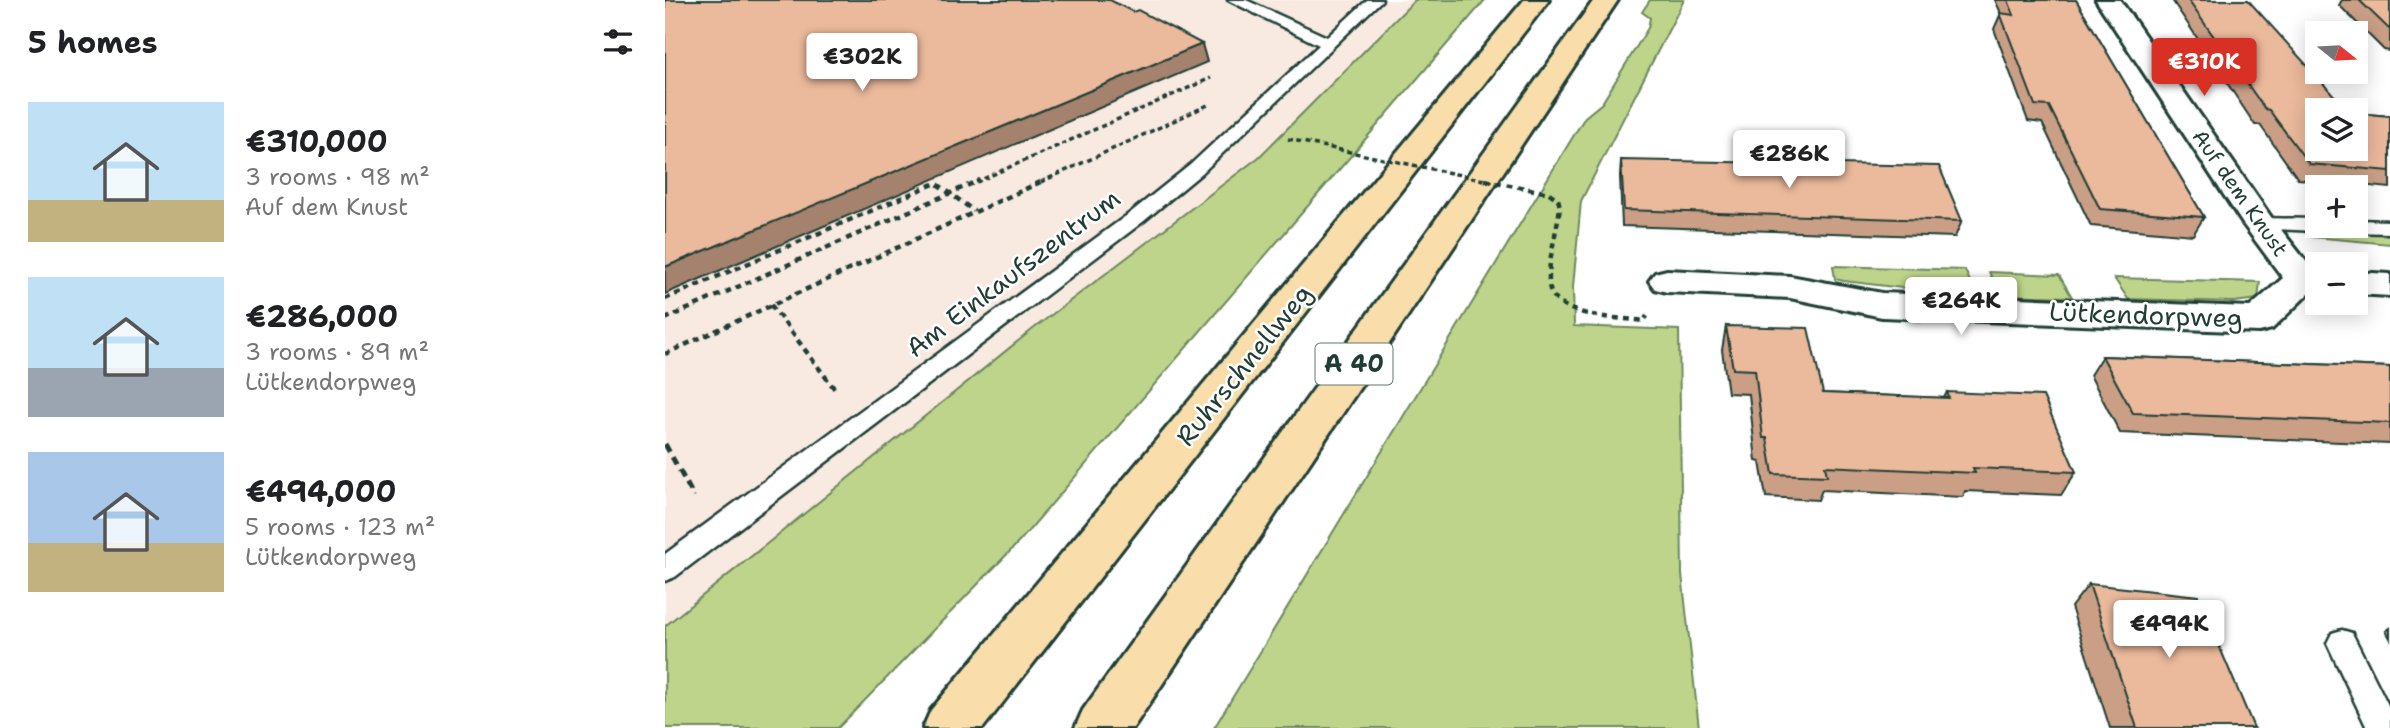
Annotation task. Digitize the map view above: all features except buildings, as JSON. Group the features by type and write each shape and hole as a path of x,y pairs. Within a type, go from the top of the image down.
{"highway":[{"name":"Ruhrschnellweg","path":"950,728 1537,0"},
{"name":"A 40","path":"1103,728 1606,0"}],"street":[{"name":"Auf dem Knust","path":"2108,0 2259,224 2305,275"},
{"name":"Lütkendorpweg","path":"1667,281 1790,287 1882,305 2259,320 2305,284"},
{"path":"2368,284 2390,285"}],"lane":[{"path":"1235,0 1330,44"},
{"name":"Am Einkaufszentrum","path":"665,569 1137,217 1196,169 1375,0"},
{"path":"2259,224 2305,225"},
{"path":"2368,226 2390,227"},
{"path":"2342,643 2383,728"}],"path":[{"path":"665,319 1212,78"},
{"path":"665,354 1210,104"},
{"path":"1288,139 1549,193 1558,198 1560,207 1549,284 1553,296 1561,305 1598,313"},
{"path":"665,299 936,183 975,211"},
{"path":"771,305 838,393"},
{"path":"665,444 695,497"}],"shaded area":[{"path":"665,0 1415,0 1259,157 1033,329 665,626"}],"green space":[{"path":"1415,0 1485,0 1019,542 838,728 665,728 665,626 1033,329 1259,157"},
{"path":"1650,0 1684,0 1581,201 1573,287 1574,326 1679,330 1682,574 1699,728 1214,728 1585,117 1602,103 1648,28 1650,18 1642,12"},
{"path":"2368,232 2390,233 2390,244 2323,238 2368,238"},
{"path":"1833,266 1965,270 1975,293 1936,292 1844,281 1835,279"},
{"path":"1989,272 2059,275 2072,297 2000,295"},
{"path":"2114,278 2260,282 2258,299 2234,302 2128,299"}]}
